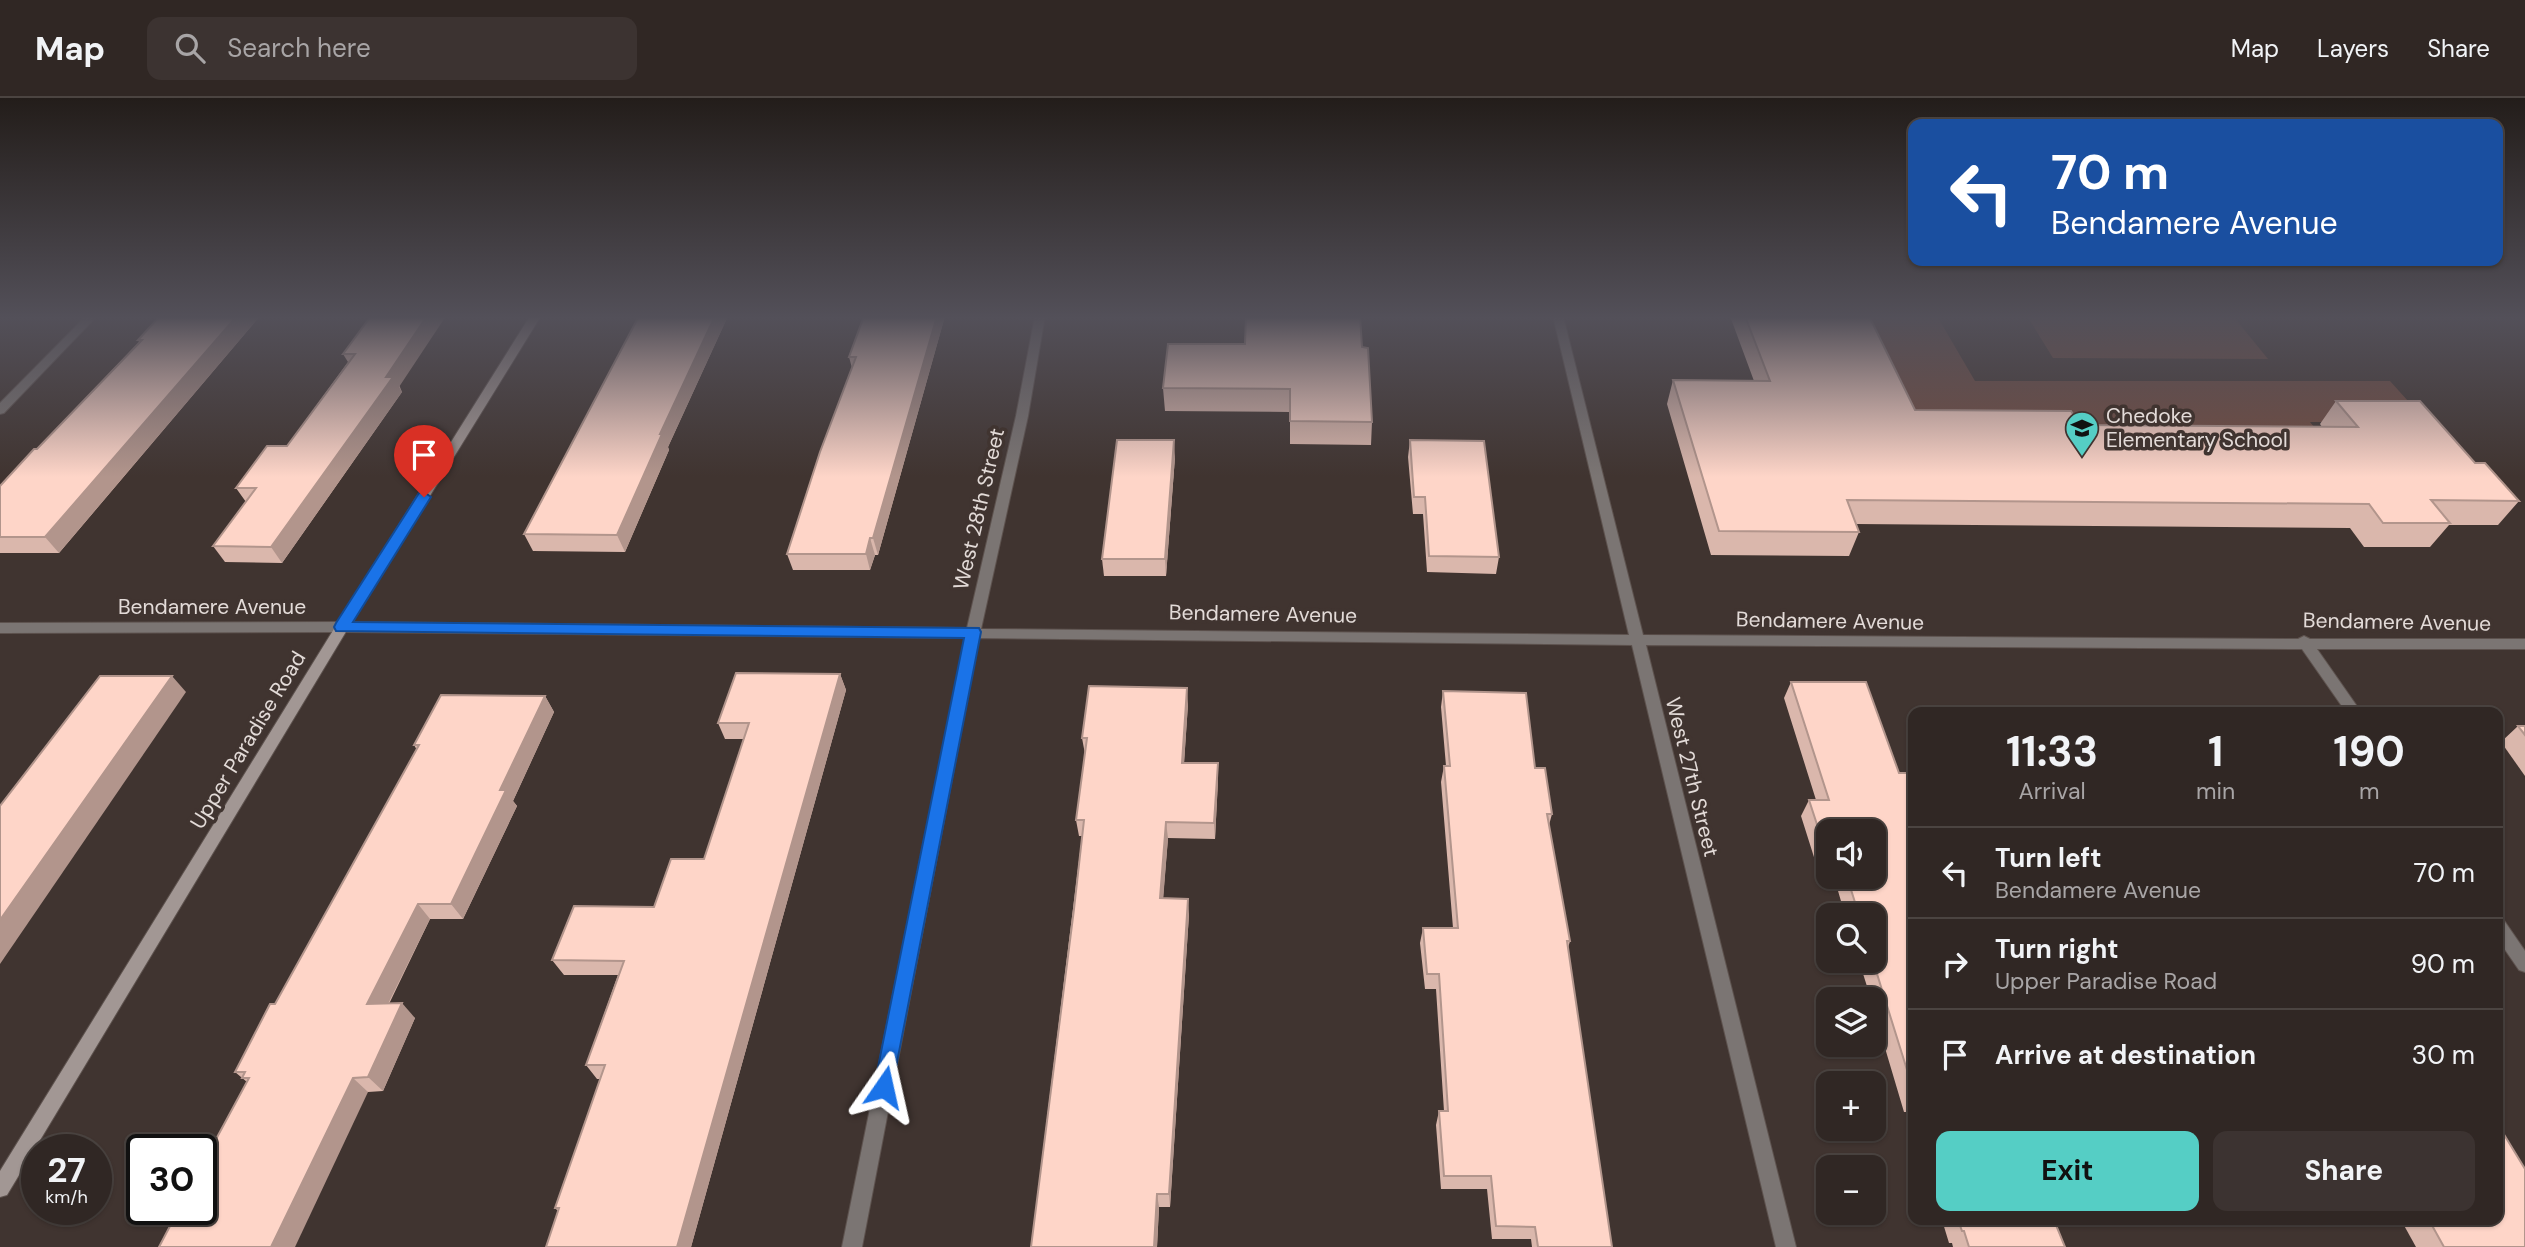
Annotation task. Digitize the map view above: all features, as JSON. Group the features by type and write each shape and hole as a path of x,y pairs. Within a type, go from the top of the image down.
{"street":[{"path":"0,410 40,370"},
{"name":"Upper Paradise Road","path":"0,1188 342,627 503,370"},
{"name":"West 28th Street","path":"852,1247 973,632 1030,370"},
{"name":"West 27th Street","path":"1571,370 1786,1247"},
{"name":"Bendamere Avenue","path":"0,628 342,627 1912,643 2525,644"},
{"path":"2304,642 2350,707"},
{"path":"2503,933 2525,965"}],"shaded area":[{"path":"1887,370 1968,370 1975,381 2390,381 2427,422 2310,422 2324,439 1915,426"}],"building":[{"path":"113,370 190,370 45,537 0,537 0,486 34,449 37,449"},
{"path":"343,370 391,370 386,377 393,377 271,547 213,546 256,488 236,488 267,446 287,446"},
{"path":"611,370 690,370 617,535 524,534"},
{"path":"851,370 922,370 866,554 787,554 820,452"},
{"path":"1165,370 1369,370 1372,422 1290,421 1290,389 1163,388"},
{"path":"1766,370 1895,370 1915,410 2071,411 2080,425 2358,427 2336,401 2420,401 2475,463 2485,463 2519,501 2431,500 2450,523 2383,523 2369,504 1847,500 1859,532 1719,531 1673,380 1770,381"},
{"path":"1117,440 1174,440 1165,559 1102,559"},
{"path":"1410,440 1484,441 1499,557 1429,556 1425,497 1414,497"},
{"path":"736,673 840,674 677,1247 546,1247 559,1208 555,1208 605,1065 586,1065 624,961 552,960 574,906 654,907 671,859 704,859 749,723 718,723"},
{"path":"100,676 172,676 0,920 0,806"},
{"path":"1791,682 1866,682 1899,773 1908,773 1908,1073 1886,1003 1886,987 1881,987 1877,973 1886,973 1886,903 1855,903 1851,889 1886,889 1886,819 1816,819 1816,821 1809,800 1829,800"},
{"path":"1089,686 1187,688 1182,763 1218,763 1214,823 1166,822 1160,898 1188,899 1169,1194 1157,1194 1154,1247 1031,1247 1084,820 1076,820 1087,738 1082,738"},
{"path":"1443,691 1526,693 1535,768 1545,768 1552,814 1547,814 1570,941 1567,941 1612,1247 1538,1247 1535,1227 1496,1226 1491,1176 1444,1176 1439,1111 1448,1111 1439,974 1427,974 1423,928 1458,928 1444,766 1450,766"},
{"path":"441,695 545,696 500,790 506,790 451,904 418,904 367,1004 402,1003 368,1077 353,1078 271,1247 159,1247 171,1225 217,1225 217,1137 249,1078 242,1078 245,1072 235,1072 270,1004 275,1004 419,745 414,745"},
{"path":"2518,726 2525,726 2525,735"},
{"path":"2503,1133 2525,1169 2525,1247 2444,1247 2432,1225 2503,1225"},
{"path":"1960,1225 2056,1225 2065,1247 1969,1247"}],"place":[{"name":"Chedoke Elementary School","path":"2082,458"}],"route":[{"path":"424,497 342,627 973,632 884,1087"}]}
